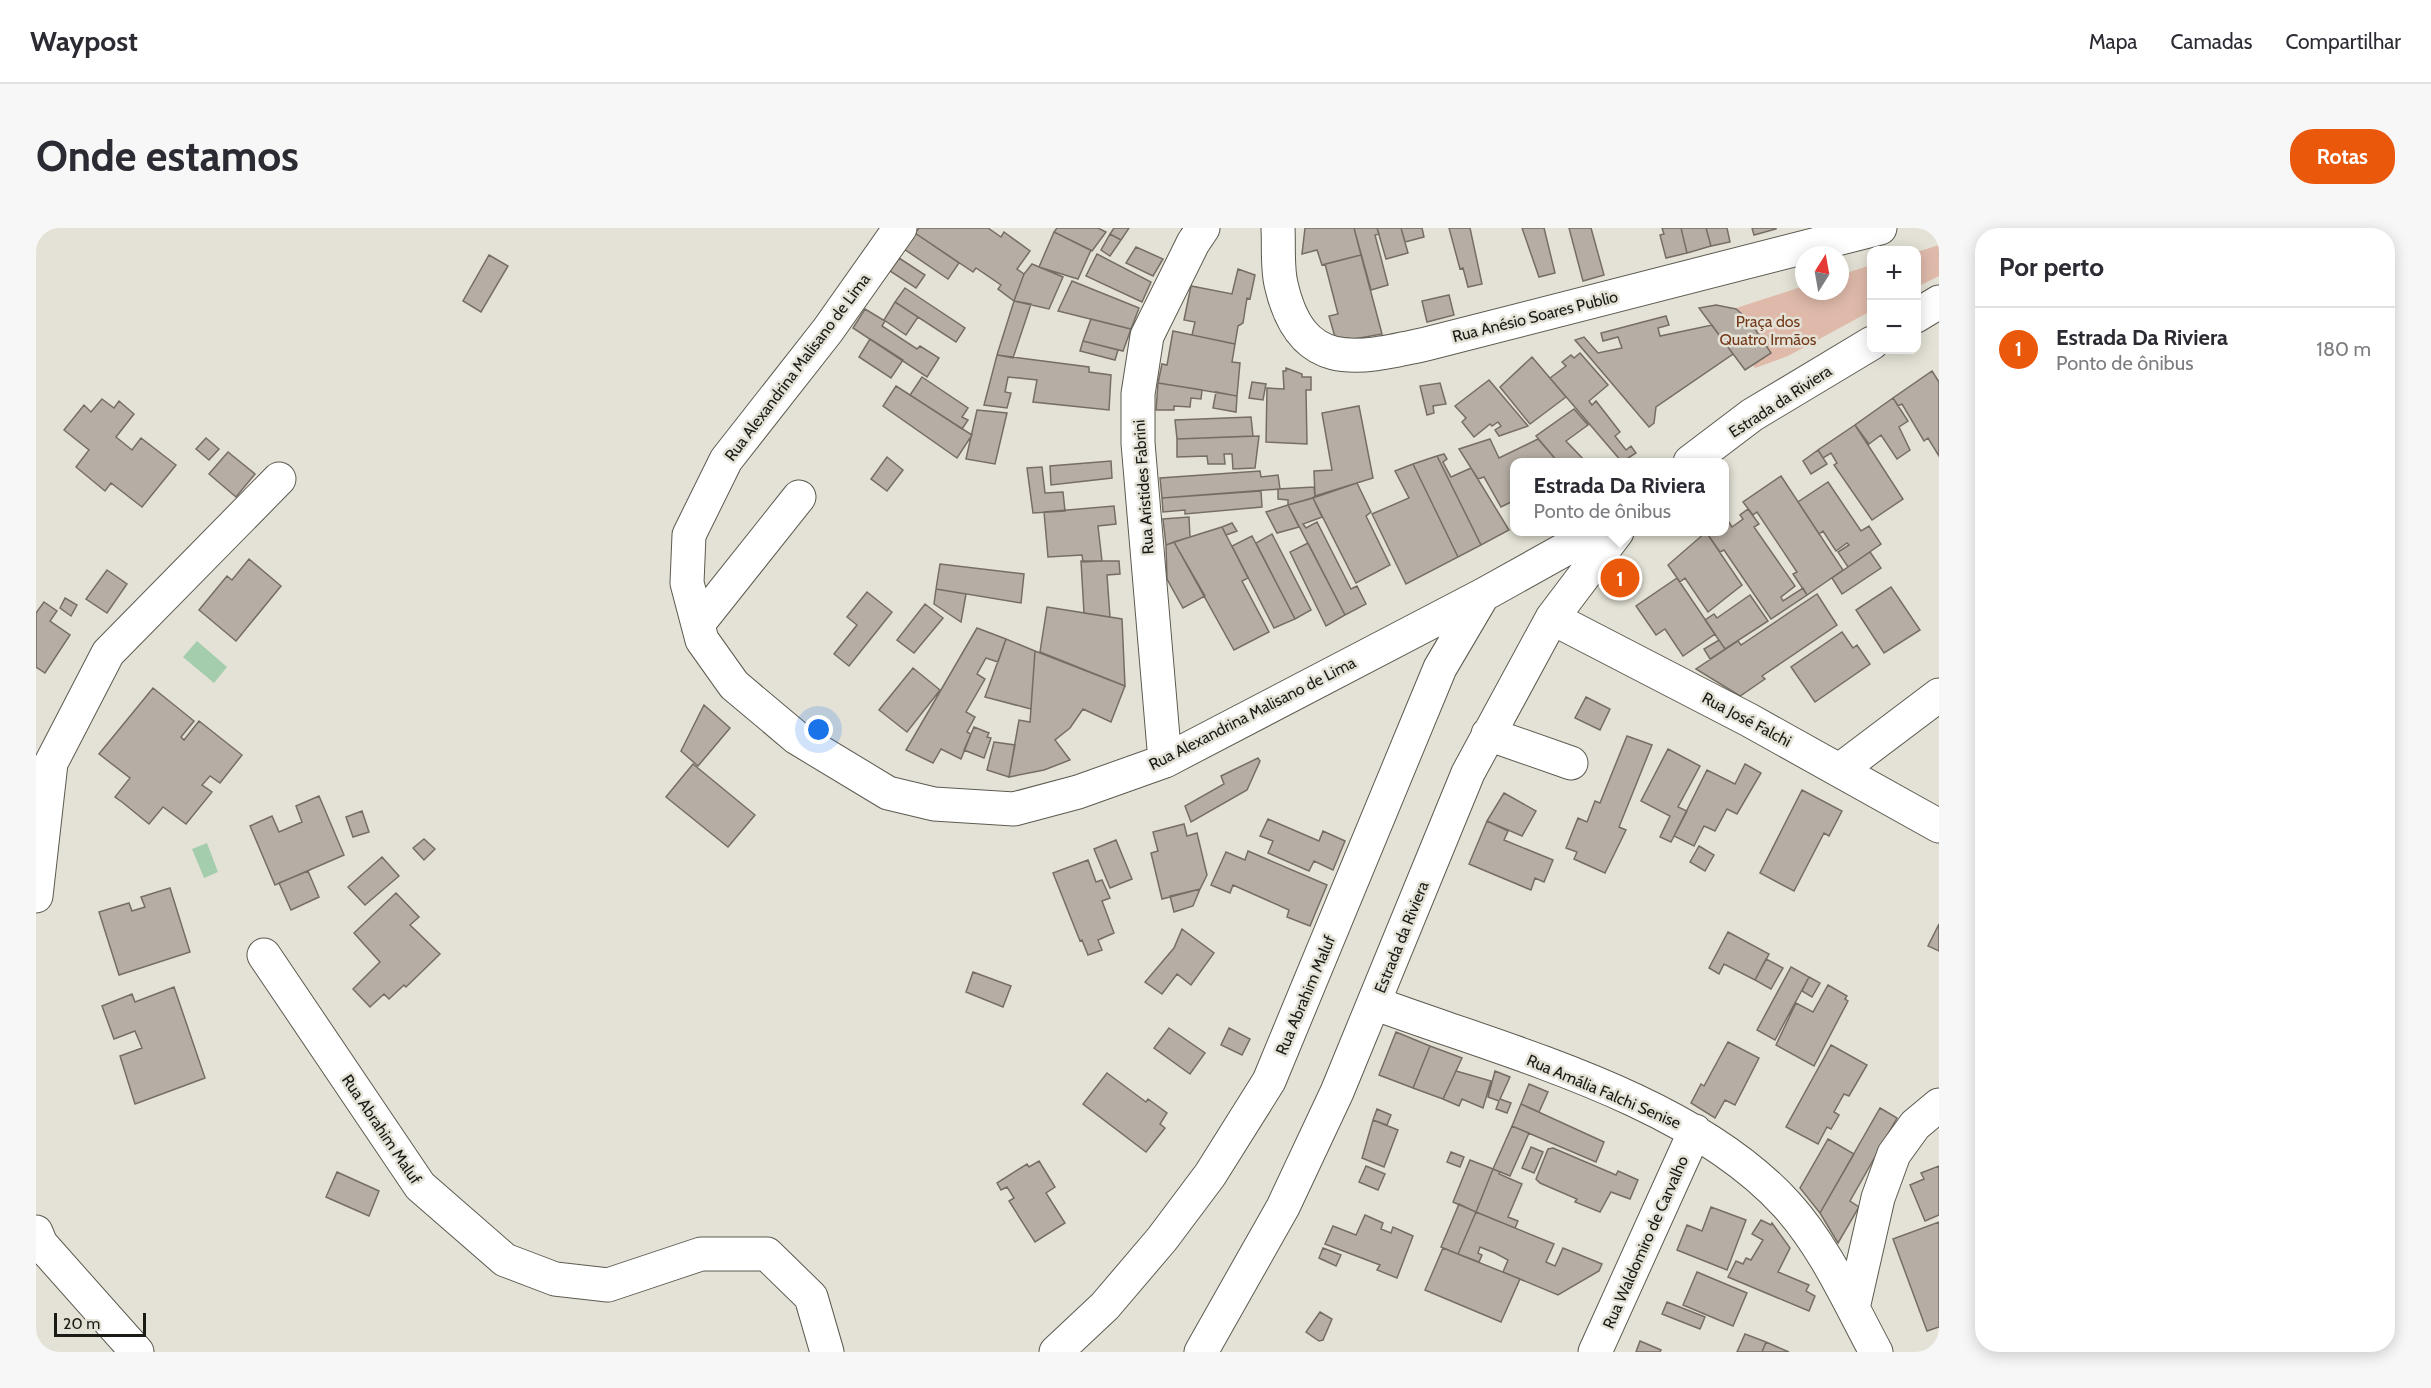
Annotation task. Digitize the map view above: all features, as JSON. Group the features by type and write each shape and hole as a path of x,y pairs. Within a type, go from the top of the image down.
{"street":[{"name":"Rua Alexandrina Malisano de Lima","path":"900,228 828,330 726,460 689,535 687,583 702,640 734,685 797,738 888,793 934,804 1014,809 1078,792 1165,761 1483,595 1587,536"},
{"name":"Rua Aristides Fabrini","path":"1165,761 1138,443 1138,394 1147,336 1193,243 1203,228"},
{"name":"Rua Anésio Soares Publio","path":"1278,228 1280,282 1294,326 1316,348 1348,355 1383,353 1426,344 1880,228"},
{"path":"1921,313 1939,302"},
{"name":"Estrada da Riviera","path":"1695,458 1752,415 1867,346"},
{"path":"36,897 51,763 108,653 279,479"},
{"path":"698,624 799,497"},
{"name":"Estrada da Riviera","path":"1202,1352 1283,1207 1337,1092 1468,772 1552,618 1613,536"},
{"name":"Rua Abrahim Maluf","path":"1056,1352 1105,1306 1161,1239 1210,1175 1269,1081 1440,668 1483,595"},
{"name":"Rua José Falchi","path":"1552,618 1841,769 1939,826"},
{"path":"1841,769 1939,695"},
{"path":"1488,734 1571,763"},
{"name":"Rua Abrahim Maluf","path":"264,955 420,1186 505,1260 555,1279 608,1285 701,1254 767,1254 811,1297 827,1352"},
{"name":"Rua Amália Falchi Senise","path":"1374,1003 1568,1073 1673,1117 1695,1131 1746,1168 1787,1205 1808,1231 1853,1308 1875,1352"},
{"path":"1853,1308 1870,1228 1894,1154 1915,1125 1939,1106"},
{"name":"Rua Waldomiro de Carvalho","path":"1595,1352 1695,1131"},
{"path":"36,1232 40,1244 137,1352"}],"green space":[{"path":"1939,245 1939,276 1921,285 1921,251"},
{"name":"Praça dos Quatro Irmãos","path":"1867,266 1867,313 1788,356 1755,368 1715,315 1795,289 1795,300 1849,300 1849,272"}],"shaded area":[{"path":"197,641 227,667 214,683 183,657"},
{"path":"207,843 218,872 204,878 192,849"}],"building":[{"path":"919,228 988,228 1001,237 1004,232 1030,251 1017,269 1024,274 1014,301 998,289 1001,285 976,268 973,272 915,233"},
{"path":"1057,228 1098,228 1106,232 1092,251 1054,232"},
{"path":"1114,228 1129,228 1121,240 1110,234"},
{"path":"1305,228 1354,228 1361,255 1322,265 1317,250 1302,254"},
{"path":"1354,228 1377,228 1379,234 1375,235 1388,285 1371,290"},
{"path":"1377,228 1401,228 1408,253 1386,259"},
{"path":"1401,228 1422,228 1424,237 1405,242"},
{"path":"1449,228 1470,228 1482,284 1468,287 1463,268 1460,269"},
{"path":"1522,228 1544,228 1555,273 1539,277"},
{"path":"1569,228 1591,228 1604,275 1583,281"},
{"path":"1662,228 1681,228 1687,253 1666,258 1660,235 1664,234"},
{"path":"1681,228 1706,228 1711,246 1687,253"},
{"path":"1706,228 1727,228 1730,242 1711,246"},
{"path":"1752,228 1776,228 1776,229 1754,235"},
{"path":"1054,232 1091,250 1078,279 1039,267"},
{"path":"915,233 959,263 948,279 904,249"},
{"path":"1110,234 1121,240 1110,256 1101,250"},
{"path":"1136,247 1163,259 1153,276 1126,263"},
{"path":"1097,254 1151,282 1142,302 1086,276"},
{"path":"489,255 508,266 481,312 463,301"},
{"path":"1361,255 1382,334 1354,339 1335,337 1329,316 1338,314 1325,264"},
{"path":"899,258 925,275 916,288 890,271"},
{"path":"1032,264 1063,277 1049,309 1014,301 1024,274"},
{"path":"1238,269 1255,275 1250,299 1247,298 1243,323 1238,326 1235,344 1192,335 1195,322 1184,320 1191,286 1232,294"},
{"path":"1072,281 1139,308 1131,329 1058,311"},
{"path":"905,288 965,328 956,342 895,302"},
{"path":"1449,295 1454,315 1427,322 1422,301"},
{"path":"1014,301 1031,304 1013,358 997,355"},
{"path":"895,302 918,317 906,335 884,320"},
{"path":"1716,305 1736,309 1749,320 1771,353 1745,370 1699,308"},
{"path":"865,309 885,321 882,326 917,349 920,346 939,358 927,377 853,328"},
{"path":"1666,316 1669,325 1658,328 1660,336 1712,325 1733,354 1656,407 1654,423 1649,427 1575,340 1584,337 1598,353 1622,348 1618,337 1603,341 1601,333"},
{"path":"1091,319 1131,329 1123,351 1083,341"},
{"path":"1173,331 1235,344 1232,362 1240,363 1237,396 1158,383 1162,364 1167,365"},
{"path":"870,339 903,360 891,378 859,357"},
{"path":"1083,341 1118,350 1115,360 1080,351"},
{"path":"1580,353 1608,385 1589,401 1592,405 1596,401 1620,432 1615,436 1626,450 1631,446 1636,453 1628,458 1619,458 1550,378 1566,366 1562,362 1571,355 1574,358"},
{"path":"997,355 1089,367 1089,372 1111,375 1109,410 1033,402 1037,380 1008,377 1005,392 1011,393 1007,408 984,405"},
{"path":"1532,357 1566,397 1530,424 1500,387"},
{"path":"1286,368 1302,374 1302,377 1311,377 1311,390 1306,390 1307,444 1266,442 1267,388 1284,389 1283,371 1286,371"},
{"path":"1932,371 1939,382 1939,456 1928,438 1924,441 1902,404 1898,406 1893,398"},
{"path":"922,377 968,408 962,417 968,420 962,429 910,395"},
{"path":"1489,380 1528,426 1499,436 1495,430 1501,426 1498,422 1492,426 1490,424 1474,437 1462,422 1466,418 1455,406"},
{"path":"1252,382 1266,384 1263,400 1249,398"},
{"path":"1158,383 1202,390 1201,399 1191,398 1190,407 1174,406 1174,410 1156,410"},
{"path":"1440,383 1446,404 1433,406 1434,413 1427,415 1420,386"},
{"path":"896,386 972,435 957,458 883,406"},
{"path":"1216,392 1237,396 1236,412 1213,408"},
{"path":"1893,398 1908,421 1899,427 1910,450 1897,459 1881,435 1869,444 1855,425"},
{"path":"102,399 114,408 119,401 134,414 116,437 132,450 141,438 176,465 142,507 111,483 105,491 76,467 89,450 64,430 84,405 91,412"},
{"path":"1359,406 1373,478 1315,496 1314,471 1332,470 1322,413"},
{"path":"1574,409 1588,425 1566,441 1582,458 1555,458 1536,436"},
{"path":"977,410 1007,413 995,464 966,459"},
{"path":"1251,417 1253,436 1177,439 1175,420"},
{"path":"1855,425 1903,499 1872,520 1834,465 1837,463 1831,453 1823,458 1818,450"},
{"path":"1259,436 1255,468 1233,469 1232,454 1224,454 1225,464 1208,464 1207,456 1177,457 1177,439"},
{"path":"206,438 219,449 209,460 196,449"},
{"path":"1490,439 1499,458 1538,439 1555,458 1510,458 1510,502 1501,507 1484,477 1478,479 1459,449"},
{"path":"1818,450 1827,464 1811,474 1803,461"},
{"path":"228,452 255,474 236,497 209,474"},
{"path":"1444,454 1447,459 1443,462 1451,477 1471,468 1509,530 1481,545 1437,456"},
{"path":"1437,456 1481,545 1458,557 1413,464"},
{"path":"887,457 903,470 887,491 871,479"},
{"path":"1111,461 1112,478 1051,485 1050,466"},
{"path":"1413,464 1458,557 1406,584 1372,514 1409,498 1395,471"},
{"path":"1042,467 1045,493 1063,492 1065,511 1033,513 1027,468"},
{"path":"1260,471 1261,477 1278,475 1280,489 1162,498 1160,478"},
{"path":"1781,476 1843,570 1807,595 1793,574 1797,572 1757,512 1753,515 1743,502"},
{"path":"1828,482 1861,531 1869,526 1881,544 1848,567 1838,552 1849,545 1847,543 1836,551 1823,531 1819,534 1798,502"},
{"path":"1357,483 1371,512 1366,516 1390,565 1356,583 1313,498"},
{"path":"1314,487 1315,496 1312,498 1288,505 1288,500 1278,499 1278,489"},
{"path":"1261,491 1262,507 1185,514 1185,510 1163,512 1162,498"},
{"path":"1313,498 1322,517 1303,524 1306,528 1317,522 1351,589 1357,586 1366,604 1345,615 1288,505"},
{"path":"1288,505 1299,527 1277,533 1266,512"},
{"path":"1114,506 1116,524 1098,526 1102,561 1083,562 1082,555 1048,557 1044,512"},
{"path":"1748,509 1759,524 1754,527 1795,586 1781,597 1783,601 1803,588 1807,595 1771,619 1724,550 1720,552 1709,536 1729,536 1729,522 1732,527 1743,519 1740,515"},
{"path":"1189,517 1190,537 1166,545 1163,519"},
{"path":"1232,523 1237,531 1226,535 1222,527"},
{"path":"1222,527 1248,578 1242,581 1269,632 1234,650 1174,542"},
{"path":"1272,534 1311,610 1295,619 1256,543"},
{"path":"1252,536 1295,619 1274,628 1232,546"},
{"path":"1701,536 1709,536 1742,585 1708,612 1685,578 1680,582 1668,565"},
{"path":"1174,542 1205,596 1183,608 1167,579 1166,545"},
{"path":"1308,543 1345,615 1326,626 1290,552"},
{"path":"1870,552 1881,568 1842,594 1832,578"},
{"path":"249,559 281,586 236,641 199,610 227,576 232,580"},
{"path":"1081,561 1119,561 1120,574 1107,575 1110,617 1084,613"},
{"path":"940,564 1024,574 1021,603 936,589"},
{"path":"107,570 127,584 107,613 86,599"},
{"path":"1677,578 1715,634 1683,656 1665,629 1656,635 1636,606"},
{"path":"1891,587 1920,630 1884,653 1856,610"},
{"path":"936,589 966,594 961,622 934,604"},
{"path":"867,592 892,612 849,666 834,654 857,625 847,617"},
{"path":"1817,594 1837,625 1762,676 1765,679 1740,696 1696,669 1738,641 1741,645"},
{"path":"1750,595 1768,621 1725,649 1705,620 1714,614 1717,618"},
{"path":"65,598 77,605 71,616 60,608"},
{"path":"44,602 57,611 50,621 70,635 45,673 36,667 36,613"},
{"path":"925,604 943,618 914,653 897,640"},
{"path":"1047,607 1122,619 1125,686 1040,652"},
{"path":"977,628 1006,639 998,662 986,658 977,674 985,679 966,712 975,717 967,732 971,734 961,759 941,749 933,763 906,750"},
{"path":"1842,632 1853,648 1857,645 1870,664 1815,702 1791,667"},
{"path":"1006,639 1035,651 1031,709 985,697"},
{"path":"1719,640 1725,649 1710,659 1704,649"},
{"path":"1035,651 1125,686 1111,722 1083,709 1070,728 1055,740 1070,760 1044,770 1009,777 1019,720 1030,722"},
{"path":"913,668 940,690 907,732 879,710"},
{"path":"153,688 194,721 181,737 184,740 199,721 242,755 220,783 210,776 202,785 212,792 186,824 163,807 149,824 115,797 130,778 99,754"},
{"path":"1586,697 1610,709 1600,730 1575,718"},
{"path":"704,705 730,728 698,766 681,751"},
{"path":"974,727 989,733 987,737 991,738 984,758 964,750"},
{"path":"1627,736 1652,745 1619,827 1626,830 1605,873 1574,859 1577,852 1566,848 1578,818 1587,822 1595,801 1600,803"},
{"path":"994,742 1015,745 1009,777 987,770"},
{"path":"1668,749 1700,766 1678,807 1687,811 1671,842 1660,837 1670,816 1641,801"},
{"path":"1258,758 1260,761 1247,790 1191,822 1185,806 1224,784 1221,776"},
{"path":"693,764 755,815 728,847 666,797"},
{"path":"1745,764 1761,773 1737,814 1727,809 1715,831 1704,826 1694,846 1674,836 1707,770 1735,784"},
{"path":"1802,790 1842,811 1829,836 1824,833 1794,891 1760,873"},
{"path":"1504,793 1536,811 1522,836 1487,821"},
{"path":"319,796 344,855 275,885 250,826 272,816 279,832 302,822 296,806"},
{"path":"362,811 369,832 353,837 346,817"},
{"path":"1268,819 1319,841 1323,831 1345,841 1333,870 1314,861 1309,871 1268,853 1273,841 1260,836"},
{"path":"1487,821 1508,831 1504,840 1553,860 1544,882 1535,878 1531,890 1469,864"},
{"path":"1184,824 1187,836 1197,833 1207,875 1200,889 1162,899 1151,853 1158,851 1153,832"},
{"path":"424,839 435,849 424,860 413,848"},
{"path":"1116,840 1132,879 1110,888 1094,849"},
{"path":"1699,846 1714,855 1705,871 1690,862"},
{"path":"1248,851 1327,885 1310,926 1287,917 1289,910 1233,885 1230,893 1211,885 1226,852 1245,860"},
{"path":"382,857 399,876 365,905 348,887"},
{"path":"1088,860 1096,882 1102,880 1110,898 1102,901 1114,933 1098,940 1102,950 1088,955 1082,940 1080,941 1053,873"},
{"path":"308,871 319,897 291,910 279,883"},
{"path":"170,888 190,952 119,975 99,912 129,903 132,911 145,907 141,897"},
{"path":"1200,889 1193,906 1174,912 1170,896"},
{"path":"396,893 419,917 410,925 440,954 406,987 404,985 389,999 384,994 370,1007 353,989 380,962 354,933"},
{"path":"1939,924 1939,951 1928,946"},
{"path":"1182,929 1214,953 1191,985 1177,974 1162,994 1145,982 1174,948"},
{"path":"1728,932 1769,954 1755,980 1724,964 1719,974 1709,968"},
{"path":"1766,959 1783,968 1771,989 1755,980"},
{"path":"1791,967 1809,977 1775,1040 1757,1030"},
{"path":"973,972 1011,986 1003,1007 966,992"},
{"path":"1809,977 1820,983 1812,997 1802,991"},
{"path":"1828,985 1847,996 1845,999 1848,1001 1814,1066 1776,1045 1796,1003 1813,1012"},
{"path":"174,987 205,1078 135,1104 120,1056 142,1048 135,1031 114,1039 102,1006 132,994 135,1002"},
{"path":"1169,1028 1205,1053 1190,1074 1154,1048"},
{"path":"1229,1028 1250,1039 1242,1055 1221,1045"},
{"path":"1396,1032 1430,1046 1413,1088 1379,1075"},
{"path":"1728,1042 1759,1058 1735,1105 1725,1100 1715,1118 1691,1103 1701,1084 1704,1086"},
{"path":"1831,1045 1867,1065 1849,1096 1844,1094 1834,1112 1839,1115 1831,1129 1827,1127 1818,1144 1786,1127"},
{"path":"1430,1046 1462,1058 1443,1099 1413,1088"},
{"path":"1456,1071 1491,1081 1483,1108 1462,1099 1459,1106 1443,1099"},
{"path":"1495,1071 1510,1077 1500,1099 1511,1103 1507,1113 1496,1109 1499,1101 1488,1097"},
{"path":"1107,1073 1146,1102 1148,1099 1167,1113 1160,1124 1165,1128 1146,1152 1083,1104"},
{"path":"1529,1084 1548,1092 1539,1112 1521,1104"},
{"path":"1521,1104 1604,1142 1596,1162 1512,1126"},
{"path":"1880,1108 1897,1118 1850,1201 1859,1207 1838,1243 1820,1213"},
{"path":"1377,1109 1391,1115 1387,1125 1373,1120"},
{"path":"1373,1120 1398,1130 1384,1167 1362,1158"},
{"path":"1512,1126 1529,1133 1510,1176 1493,1169"},
{"path":"1828,1139 1854,1154 1820,1213 1800,1188"},
{"path":"1531,1147 1543,1152 1534,1173 1522,1168"},
{"path":"1553,1148 1616,1175 1618,1171 1638,1180 1630,1199 1611,1192 1600,1212 1575,1202 1577,1199 1540,1183 1536,1179 1548,1149"},
{"path":"1451,1152 1464,1157 1460,1167 1447,1162"},
{"path":"1470,1160 1493,1169 1476,1212 1453,1202"},
{"path":"1039,1161 1055,1187 1046,1193 1065,1223 1035,1242 1009,1201 1014,1198 1007,1187 1001,1190 997,1183 1027,1164 1029,1167"},
{"path":"1366,1166 1385,1174 1378,1190 1359,1182"},
{"path":"1939,1166 1939,1215 1925,1221 1910,1185 1924,1179 1921,1173"},
{"path":"1493,1169 1522,1184 1508,1217 1518,1221 1515,1228 1476,1212"},
{"path":"337,1172 379,1191 369,1216 326,1197"},
{"path":"1459,1204 1476,1212 1458,1254 1441,1247"},
{"path":"1711,1207 1746,1220 1727,1270 1677,1250 1687,1225 1702,1231"},
{"path":"1476,1212 1554,1244 1546,1262 1555,1266 1563,1248 1602,1264 1599,1271 1558,1295 1503,1272 1508,1260 1495,1253 1480,1247 1478,1253 1482,1255 1479,1262 1458,1254"},
{"path":"1365,1215 1383,1223 1381,1229 1391,1233 1393,1227 1413,1236 1397,1278 1377,1270 1380,1265 1325,1244 1333,1226 1356,1235"},
{"path":"1761,1220 1771,1225 1772,1223 1790,1248 1778,1272 1809,1285 1806,1291 1815,1296 1809,1311 1728,1277 1736,1261 1743,1264 1746,1258 1751,1260 1763,1240 1752,1234"},
{"path":"1939,1222 1939,1327 1927,1331 1893,1239"},
{"path":"1323,1248 1341,1255 1336,1266 1319,1258"},
{"path":"1443,1248 1520,1279 1501,1322 1425,1290"},
{"path":"1697,1272 1747,1293 1733,1326 1683,1305"},
{"path":"1667,1302 1705,1317 1700,1329 1662,1314"},
{"path":"1320,1312 1332,1319 1323,1340 1319,1341 1306,1332"},
{"path":"1745,1334 1766,1342 1762,1352 1737,1352"},
{"path":"1640,1341 1661,1350 1660,1352 1636,1352"},
{"path":"1766,1342 1789,1352 1762,1352"}],"place":[{"name":"Estrada Da Riviera","path":"1620,578"}]}
